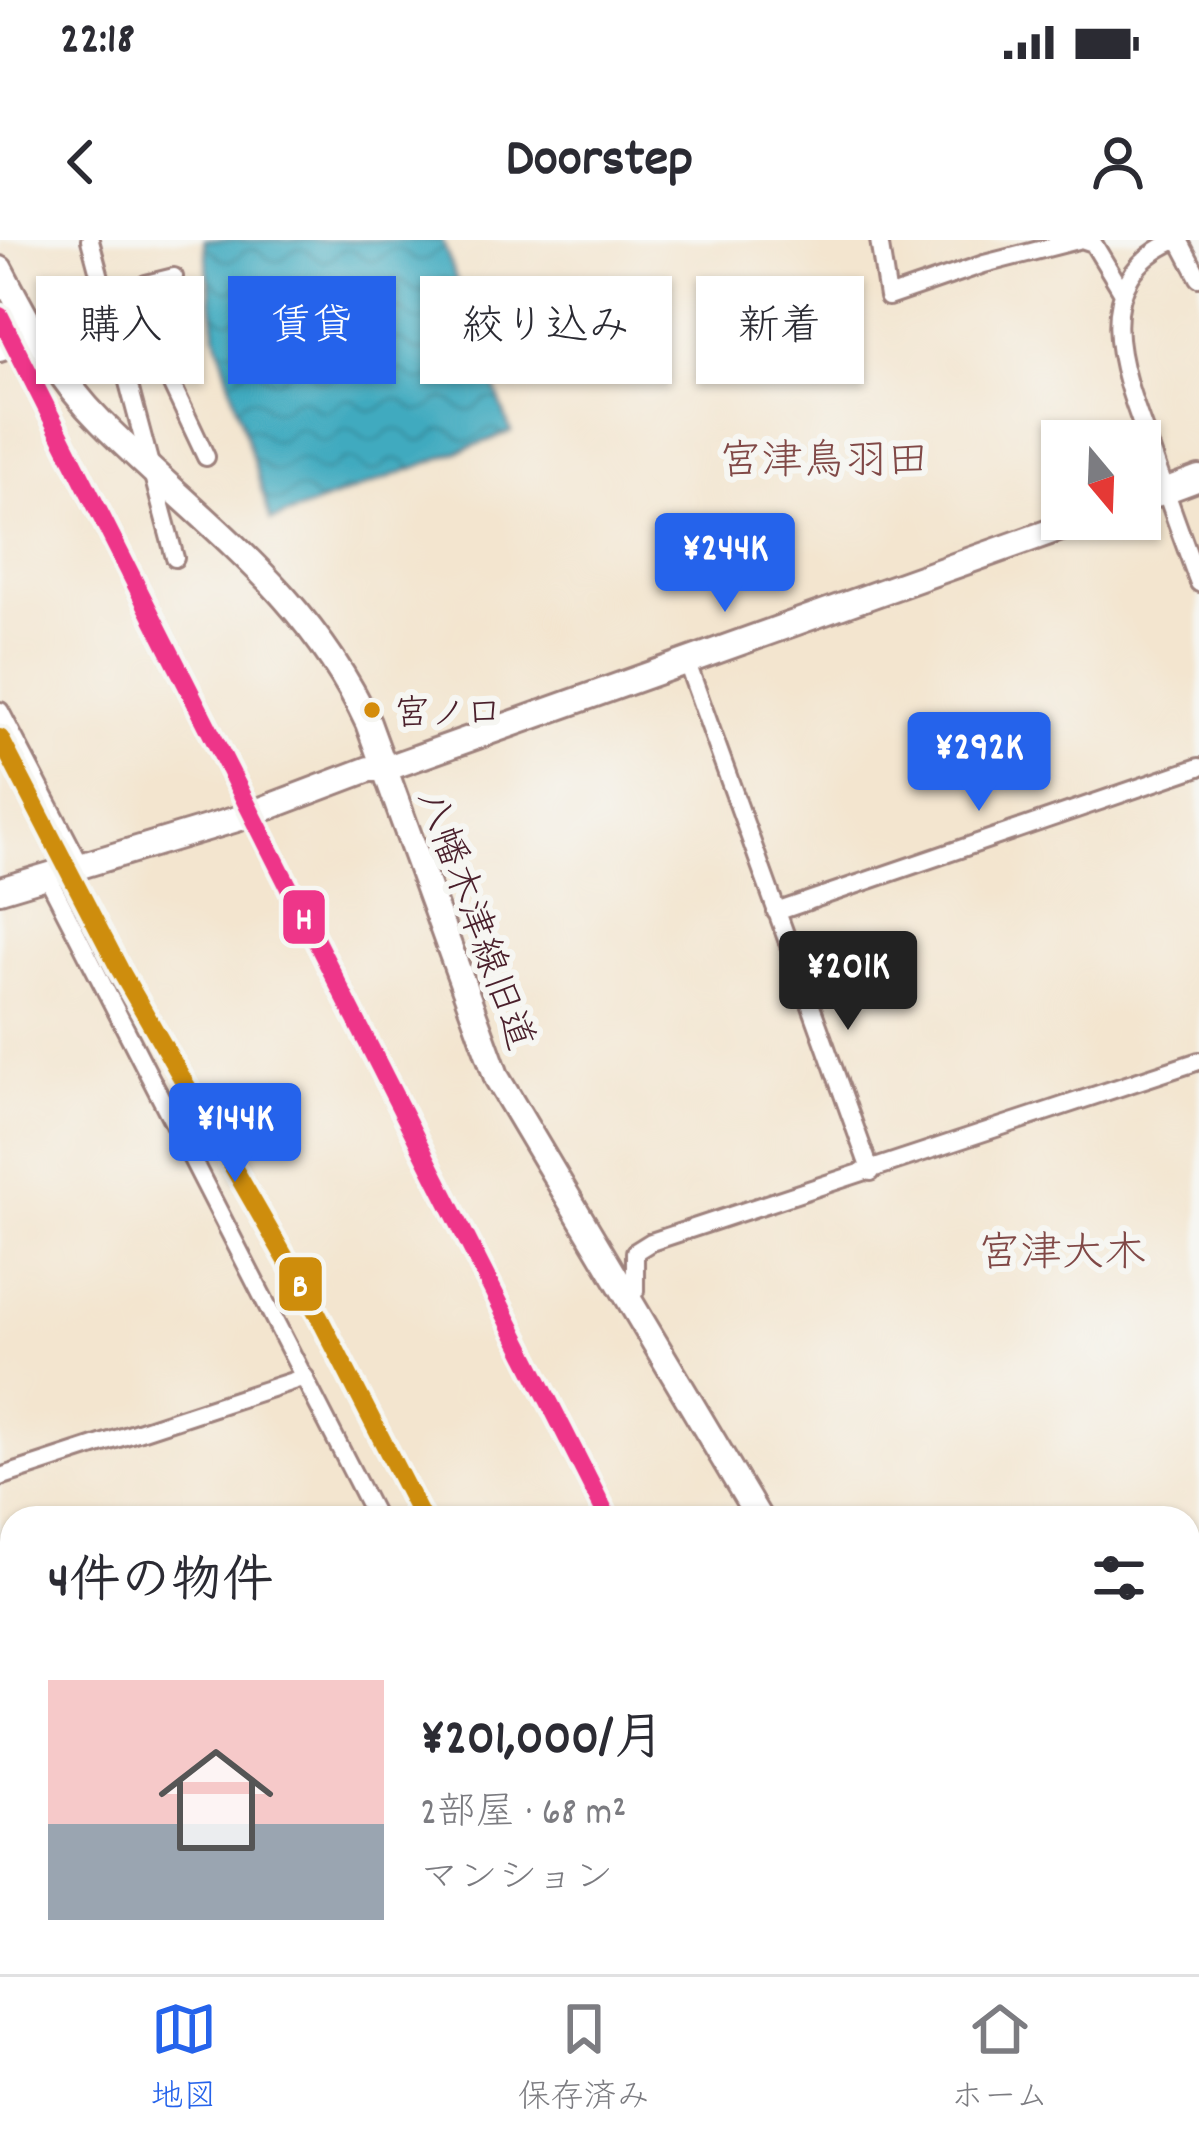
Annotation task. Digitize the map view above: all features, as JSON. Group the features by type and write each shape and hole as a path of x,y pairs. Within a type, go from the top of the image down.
{"street":[{"path":"90,240 99,276"},
{"path":"879,240 888,297 984,264 1081,240 1093,243 1123,292"},
{"path":"1199,278 1178,240 1144,260 1123,292 1118,325 1120,352 1199,584"},
{"name":"八幡木津線旧道","path":"0,268 36,337"},
{"path":"0,353 36,342"},
{"name":"八幡木津線旧道","path":"68,384 100,421 285,597 326,644 349,682 385,769 497,1078 752,1506"},
{"path":"128,384 176,557"},
{"path":"172,384 206,457"},
{"path":"1161,492 1199,478"},
{"path":"0,890 237,819 369,769 385,769 1041,535"},
{"path":"686,660 871,1172"},
{"path":"0,711 81,866"},
{"path":"776,912 1199,767"},
{"path":"46,876 370,1506"},
{"path":"628,1299 635,1292 634,1257 640,1247 1199,1061"},
{"path":"0,1477 304,1378"}],"water":[{"path":"204,240 442,240 455,276 420,276 420,384 494,384 511,432 271,521 230,384 396,384 396,276 228,276 228,376 215,332"}],"transit line":[{"name":"H","path":"0,316 602,1506"},
{"name":"B","path":"0,738 120,970 318,1315 416,1506"}],"place":[{"name":"宮ノ口","path":"372,710"}],"district":[{"name":"宮津鳥羽田","path":"824,458"},
{"name":"宮津大木","path":"1062,1250"}]}
